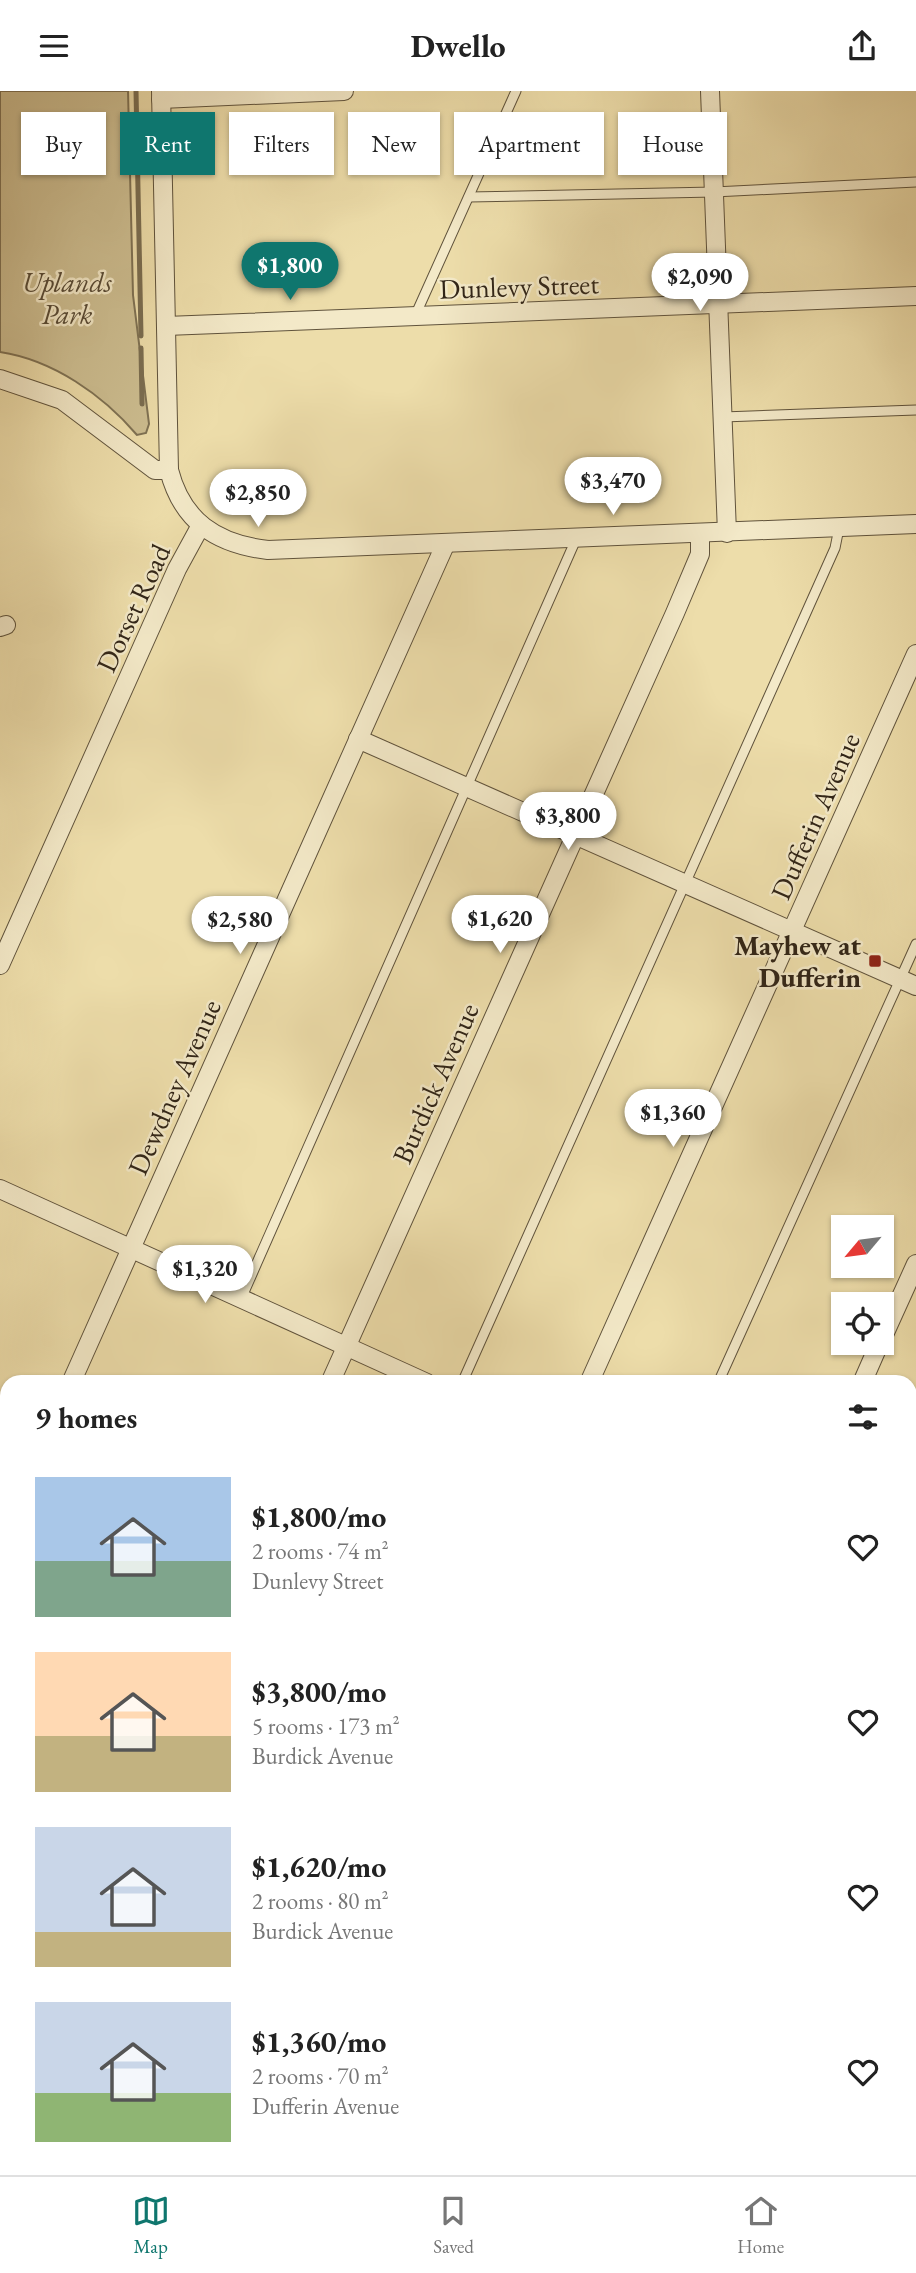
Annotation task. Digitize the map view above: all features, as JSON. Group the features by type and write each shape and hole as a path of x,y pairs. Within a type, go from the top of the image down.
{"street":[{"path":"161,95 344,91"},
{"path":"710,91 727,533"},
{"name":"Dorset Road","path":"0,965 177,569 201,525 187,511 176,494 169,470 161,95"},
{"name":"Dunlevy Street","path":"166,326 719,306 916,296"},
{"path":"0,379 62,400 155,470 169,470"},
{"path":"201,525 223,538 249,548 268,550 446,545 577,537 916,524"},
{"name":"Burdick Avenue","path":"333,1375 701,554 700,534"},
{"name":"Dewdney Avenue","path":"75,1375 446,545"},
{"name":"Dufferin Avenue","path":"593,1375 916,654"},
{"path":"358,739 908,983"},
{"path":"0,1189 130,1251 409,1375"},
{"path":"894,1313 916,1263"},
{"path":"898,1304 916,1310"},
{"path":"866,1375 875,1355"}],"lane":[{"path":"415,316 516,91"},
{"path":"469,197 714,192 916,182"},
{"path":"723,417 916,409"},
{"path":"466,1375 835,548 839,529"},
{"path":"241,1301 327,1100 470,787 577,537"},
{"path":"722,1375 908,983 916,944"}],"green space":[{"name":"Uplands Park","path":"0,91 128,91 129,112 120,112 120,175 130,175 133,295 149,424 146,433 137,435 93,393 58,371 20,356 0,352"}],"waterway":[{"path":"136,91 141,336"},
{"path":"141,348 142,404"}],"place":[{"name":"Mayhew at Dufferin","path":"875,961"}]}
